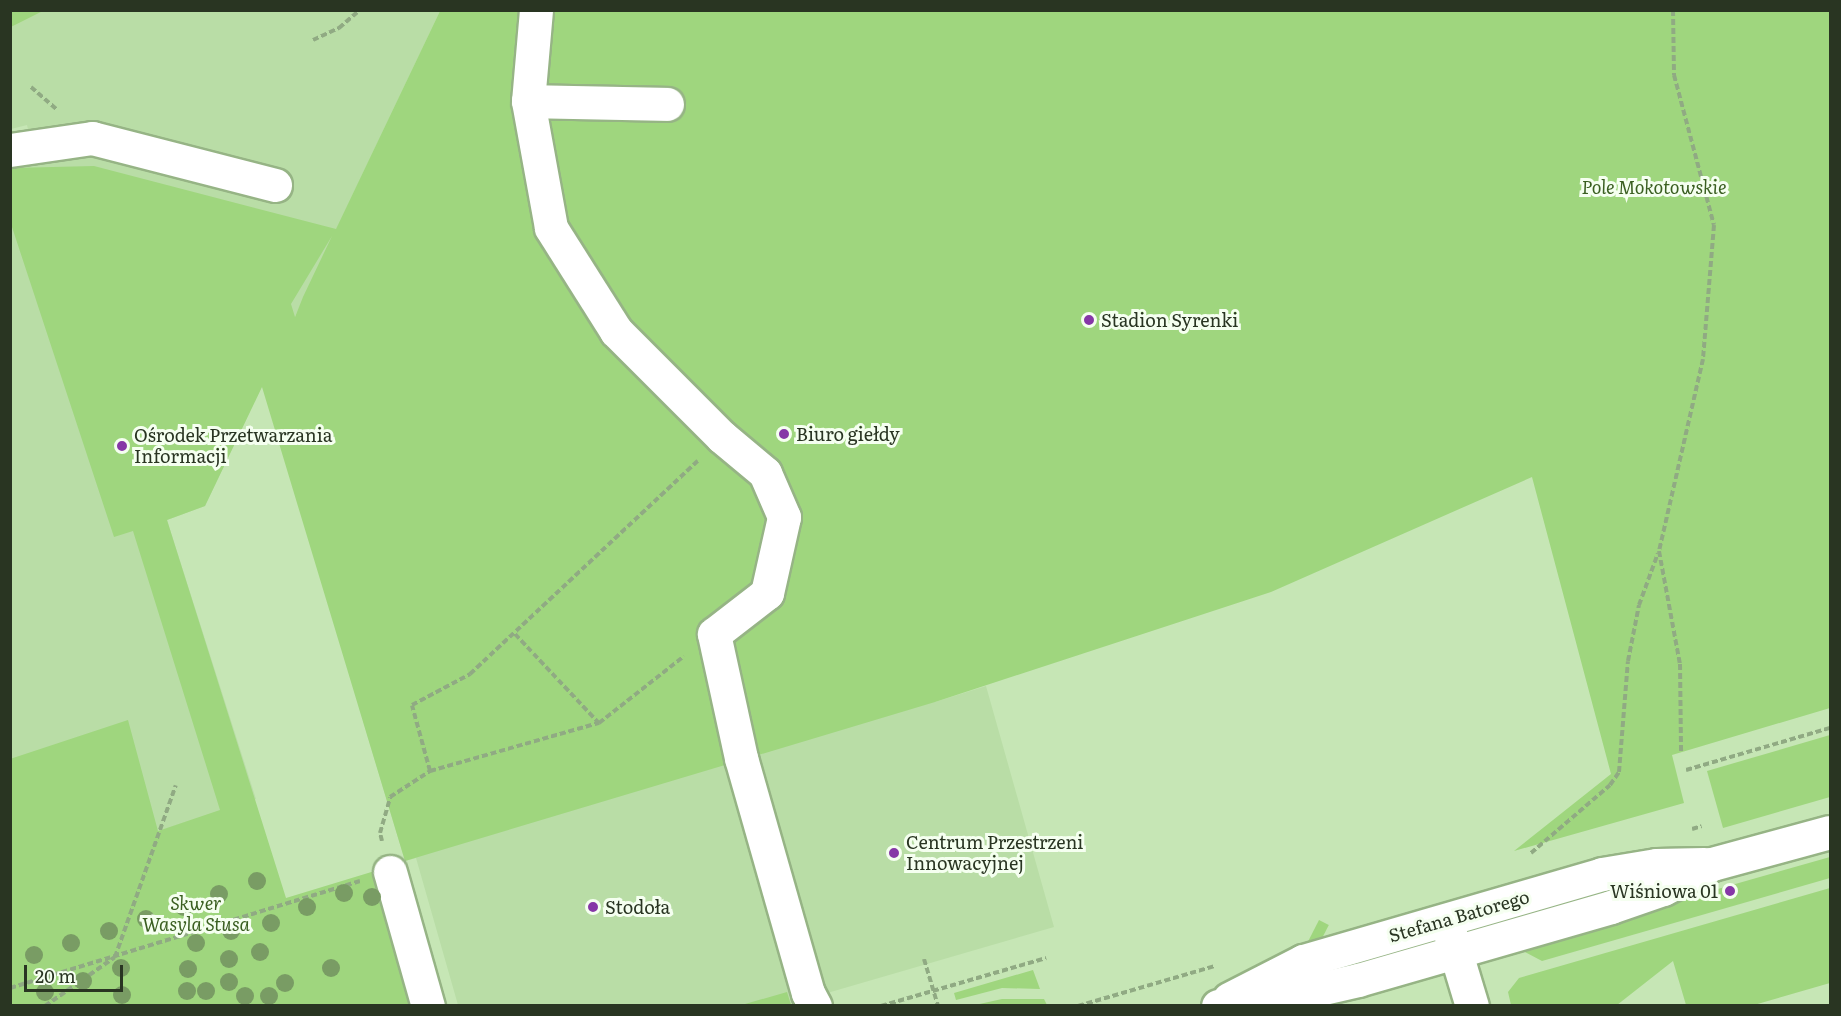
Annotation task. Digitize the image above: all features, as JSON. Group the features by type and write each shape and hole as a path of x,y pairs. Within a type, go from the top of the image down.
{"street":[{"path":"536,10 528,101 551,228 616,331 722,437 765,473 784,517 767,593 714,634 741,758 807,993 815,1005"},
{"path":"528,101 668,104"},
{"path":"10,150 92,138 275,185"},
{"name":"Stefana Batorego","path":"1218,1005 1316,991 1456,952 1611,907 1664,888 1712,864 1830,832"},
{"name":"Stefana Batorego","path":"1218,1005 1303,961 1602,874 1656,865 1712,864"},
{"path":"390,872 428,1005"},
{"path":"1445,920 1472,1005"}],"path":[{"path":"313,40 339,28 360,10"},
{"path":"1531,853 1603,791 1619,772 1628,661 1640,605 1659,551 1703,359 1714,225 1674,75 1673,10"},
{"path":"31,87 63,115"},
{"path":"430,771 412,705 470,674 722,437"},
{"path":"1659,551 1680,664 1681,752"},
{"path":"515,634 599,723"},
{"path":"10,988 390,872 380,833 390,797 430,771 599,723 714,634"},
{"path":"1686,770 1830,728"},
{"path":"45,1005 115,957 176,785"},
{"path":"881,1005 1046,958"},
{"path":"924,959 938,1005"}],"shaded area":[{"name":"Ośrodek Przetwarzania Informacji","path":"43,11 440,11 205,506 167,520 256,799 11,880 10,168 36,165 27,125 11,129 11,27"},
{"path":"986,686 1054,927 786,1005 458,1005 416,858 405,861 359,707 410,692 935,702"}],"green space":[{"path":"11,10 43,10 43,11 11,27"},
{"path":"440,11 1830,11 1830,708 1672,755 1684,803 1514,851 1611,774 1532,477 1271,592 935,702 405,861 262,387 205,506 167,520 286,898 378,870 418,1005 11,1005 10,759 128,720 158,831 220,810 133,531 114,537 11,224 11,168 94,166 336,229","holes":["332,236 295,317 291,304"]},
{"path":"1830,735 1830,797 1723,828 1707,771"},
{"path":"1830,857 1830,878 1542,961 1521,950 1521,945"},
{"path":"1830,888 1830,983 1754,1005 1686,1005 1673,961 1617,1005 1511,1005 1508,992 1519,978"},
{"path":"1319,920 1329,925 1288,1006 1275,1006"},
{"path":"1033,970 1040,989 1002,988 956,1000 954,993"},
{"path":"787,992 791,1005 741,1005 745,1004"},
{"path":"1002,999 1044,999 1047,1005 975,1005"}],"place":[{"name":"Stadion Syrenki","path":"1089,320"},
{"name":"Biuro giełdy","path":"784,434"},
{"name":"Ośrodek Przetwarzania Informacji","path":"122,446"},
{"name":"Centrum Przestrzeni Innowacyjnej","path":"894,853"},
{"name":"Wiśniowa 01","path":"1730,891"},
{"name":"Stodoła","path":"593,907"}],"park label":[{"name":"Pole Mokotowskie","path":"1654,187"},
{"name":"Skwer Wasyla Stusa","path":"196,914"}]}
